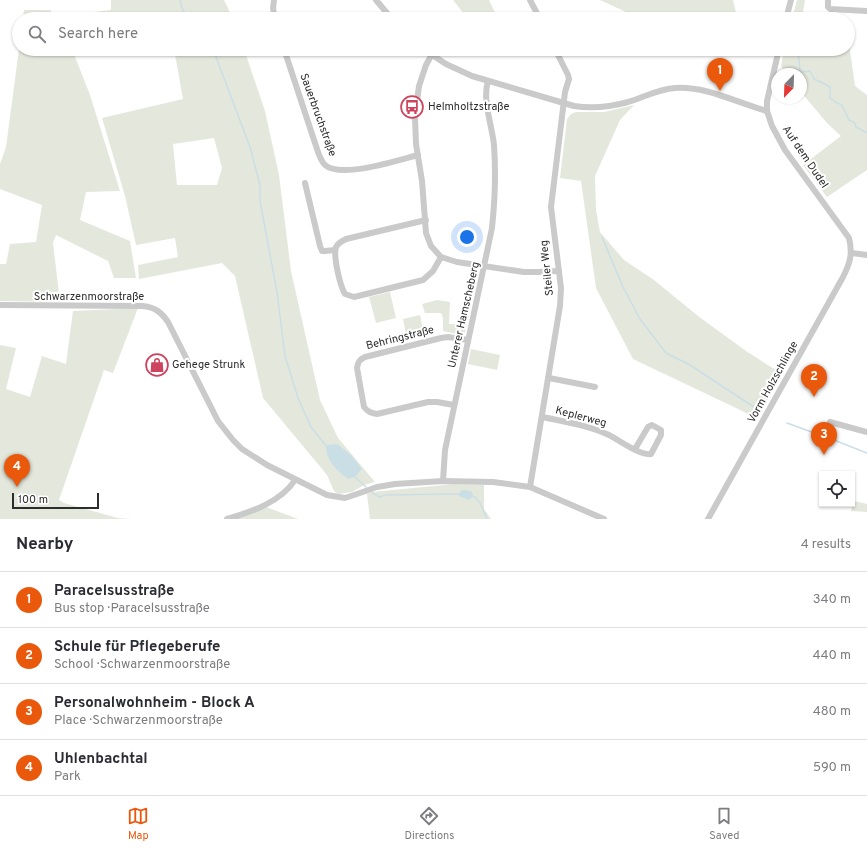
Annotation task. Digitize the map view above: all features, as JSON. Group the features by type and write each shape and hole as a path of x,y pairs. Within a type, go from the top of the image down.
{"street":[{"path":"273,12 274,0"},
{"path":"376,0 386,12"},
{"path":"530,0 536,12"},
{"path":"788,12 791,0"},
{"path":"828,0 828,7 830,9 867,11"},
{"name":"Sauerbruchstraße","path":"286,56 316,146 325,165 332,169 352,170 371,167 418,155"},
{"path":"559,271 524,272 457,262 441,257 435,252 428,240 415,128 416,103 422,74 431,56 455,69 488,81 564,103 591,108 604,108 629,102 664,90 684,88 707,92 767,111"},
{"name":"Steiler Weg","path":"530,487 560,306 561,288 551,207 564,103 569,79 558,56"},
{"name":"Auf dem Dudel","path":"777,56 767,101 767,111 772,126 785,150 849,238 852,253"},
{"name":"Unterer Hamscheberg","path":"443,481 444,450 485,266 495,202 496,171 494,142 485,89 488,81"},
{"path":"305,183 322,251 325,252 336,250"},
{"path":"426,220 346,239 337,245 335,256 342,288 345,294 354,297 423,280 434,271 441,257"},
{"path":"852,253 867,255"},
{"name":"Vorm Holzschlinge","path":"708,519 843,277 852,253"},
{"name":"Schwarzenmoorstraße","path":"0,305 142,306 151,307 159,311 168,322 214,414 227,433 242,449 253,456 295,480 327,495 341,498 350,497 377,487 395,484 443,481 493,482 530,487 604,519"},
{"name":"Behringstraße","path":"454,405 428,402 377,414 371,413 364,407 357,368 358,363 360,359 364,357 441,338 448,337 468,340"},
{"path":"549,378 595,387"},
{"name":"Keplerweg","path":"542,417 576,424 607,434 646,455 651,454 661,435 661,430 652,425 648,427 635,449"},
{"path":"830,422 867,432"},
{"path":"227,519 259,508 286,490 295,480"}],"shaded area":[{"path":"111,0 224,0 230,12 94,12 111,10"},
{"path":"453,0 489,0 495,12 462,12"},
{"path":"600,0 733,0 736,12 626,12"},
{"path":"797,0 805,0 803,12 794,12"},
{"path":"24,10 51,10 51,12 24,12"},
{"path":"18,56 75,56 90,95 120,191 86,192 80,220 130,241 136,278 114,278 108,261 56,235 53,243 60,302 0,301 0,264 6,264 10,244 36,242 42,205 0,189 0,164 6,147"},
{"path":"175,56 246,56 265,111 279,175 291,271 320,400 338,438 375,482 364,485 352,492 338,494 334,491 327,475 263,398 235,276 222,263 139,279 138,265 178,257 175,238 136,245 125,196 102,118 183,99","holes":["214,138 222,168 217,185 177,185 173,144"]},
{"path":"783,56 851,56 855,86 867,95 867,170 827,197 803,165 841,136 827,123 807,99 807,68 782,68 781,66"},
{"path":"634,105 620,120 595,176 596,210 600,232 624,260 654,280 698,316 746,351 782,374 757,418 633,359 596,288 581,181 560,178 567,119 571,114 576,112 604,112"},
{"path":"390,292 396,318 376,323 369,297"},
{"path":"437,300 450,302 449,324 467,324 465,332 461,335 443,331 443,318 441,313 425,313 422,304"},
{"path":"138,308 113,373 104,370 59,500 64,503 118,518 132,519 0,519 0,345 16,348 6,389 30,397 42,356 66,364 73,311"},
{"path":"420,315 424,335 407,339 403,319"},
{"path":"471,349 500,355 497,370 468,364"},
{"path":"337,444 351,455 362,469 355,477 348,479 332,465 326,451 326,445"},
{"path":"454,484 484,485 484,509 491,519 370,519 367,494 372,492"},
{"path":"461,490 472,492 473,496 469,500 459,496"},
{"path":"855,501 867,504 867,512 851,511 852,507 855,507"},
{"path":"266,507 298,519 230,519"}],"waterway":[{"path":"180,0 184,12"},
{"path":"216,56 250,147 260,185 260,201 277,292 285,356 298,398 311,427 327,447"},
{"path":"799,56 800,70 803,72 810,71 814,79 830,87 830,98 842,105 849,120 855,123 856,127 867,133"},
{"path":"602,237 623,287 640,319 666,353 690,365 754,407"},
{"path":"787,423 867,453"},
{"path":"354,476 366,487"},
{"path":"372,493 380,497 384,495 460,494"},
{"path":"472,496 475,497 480,503 487,519"}],"place":[{"name":"Paracelsusstraße","path":"720,91"},
{"name":"Helmholtzstraße","path":"412,107"},
{"name":"Gehege Strunk","path":"157,365"},
{"name":"Schule für Pflegeberufe","path":"814,397"},
{"name":"Personalwohnheim - Block A","path":"824,455"},
{"name":"Uhlenbachtal","path":"17,487"}]}
